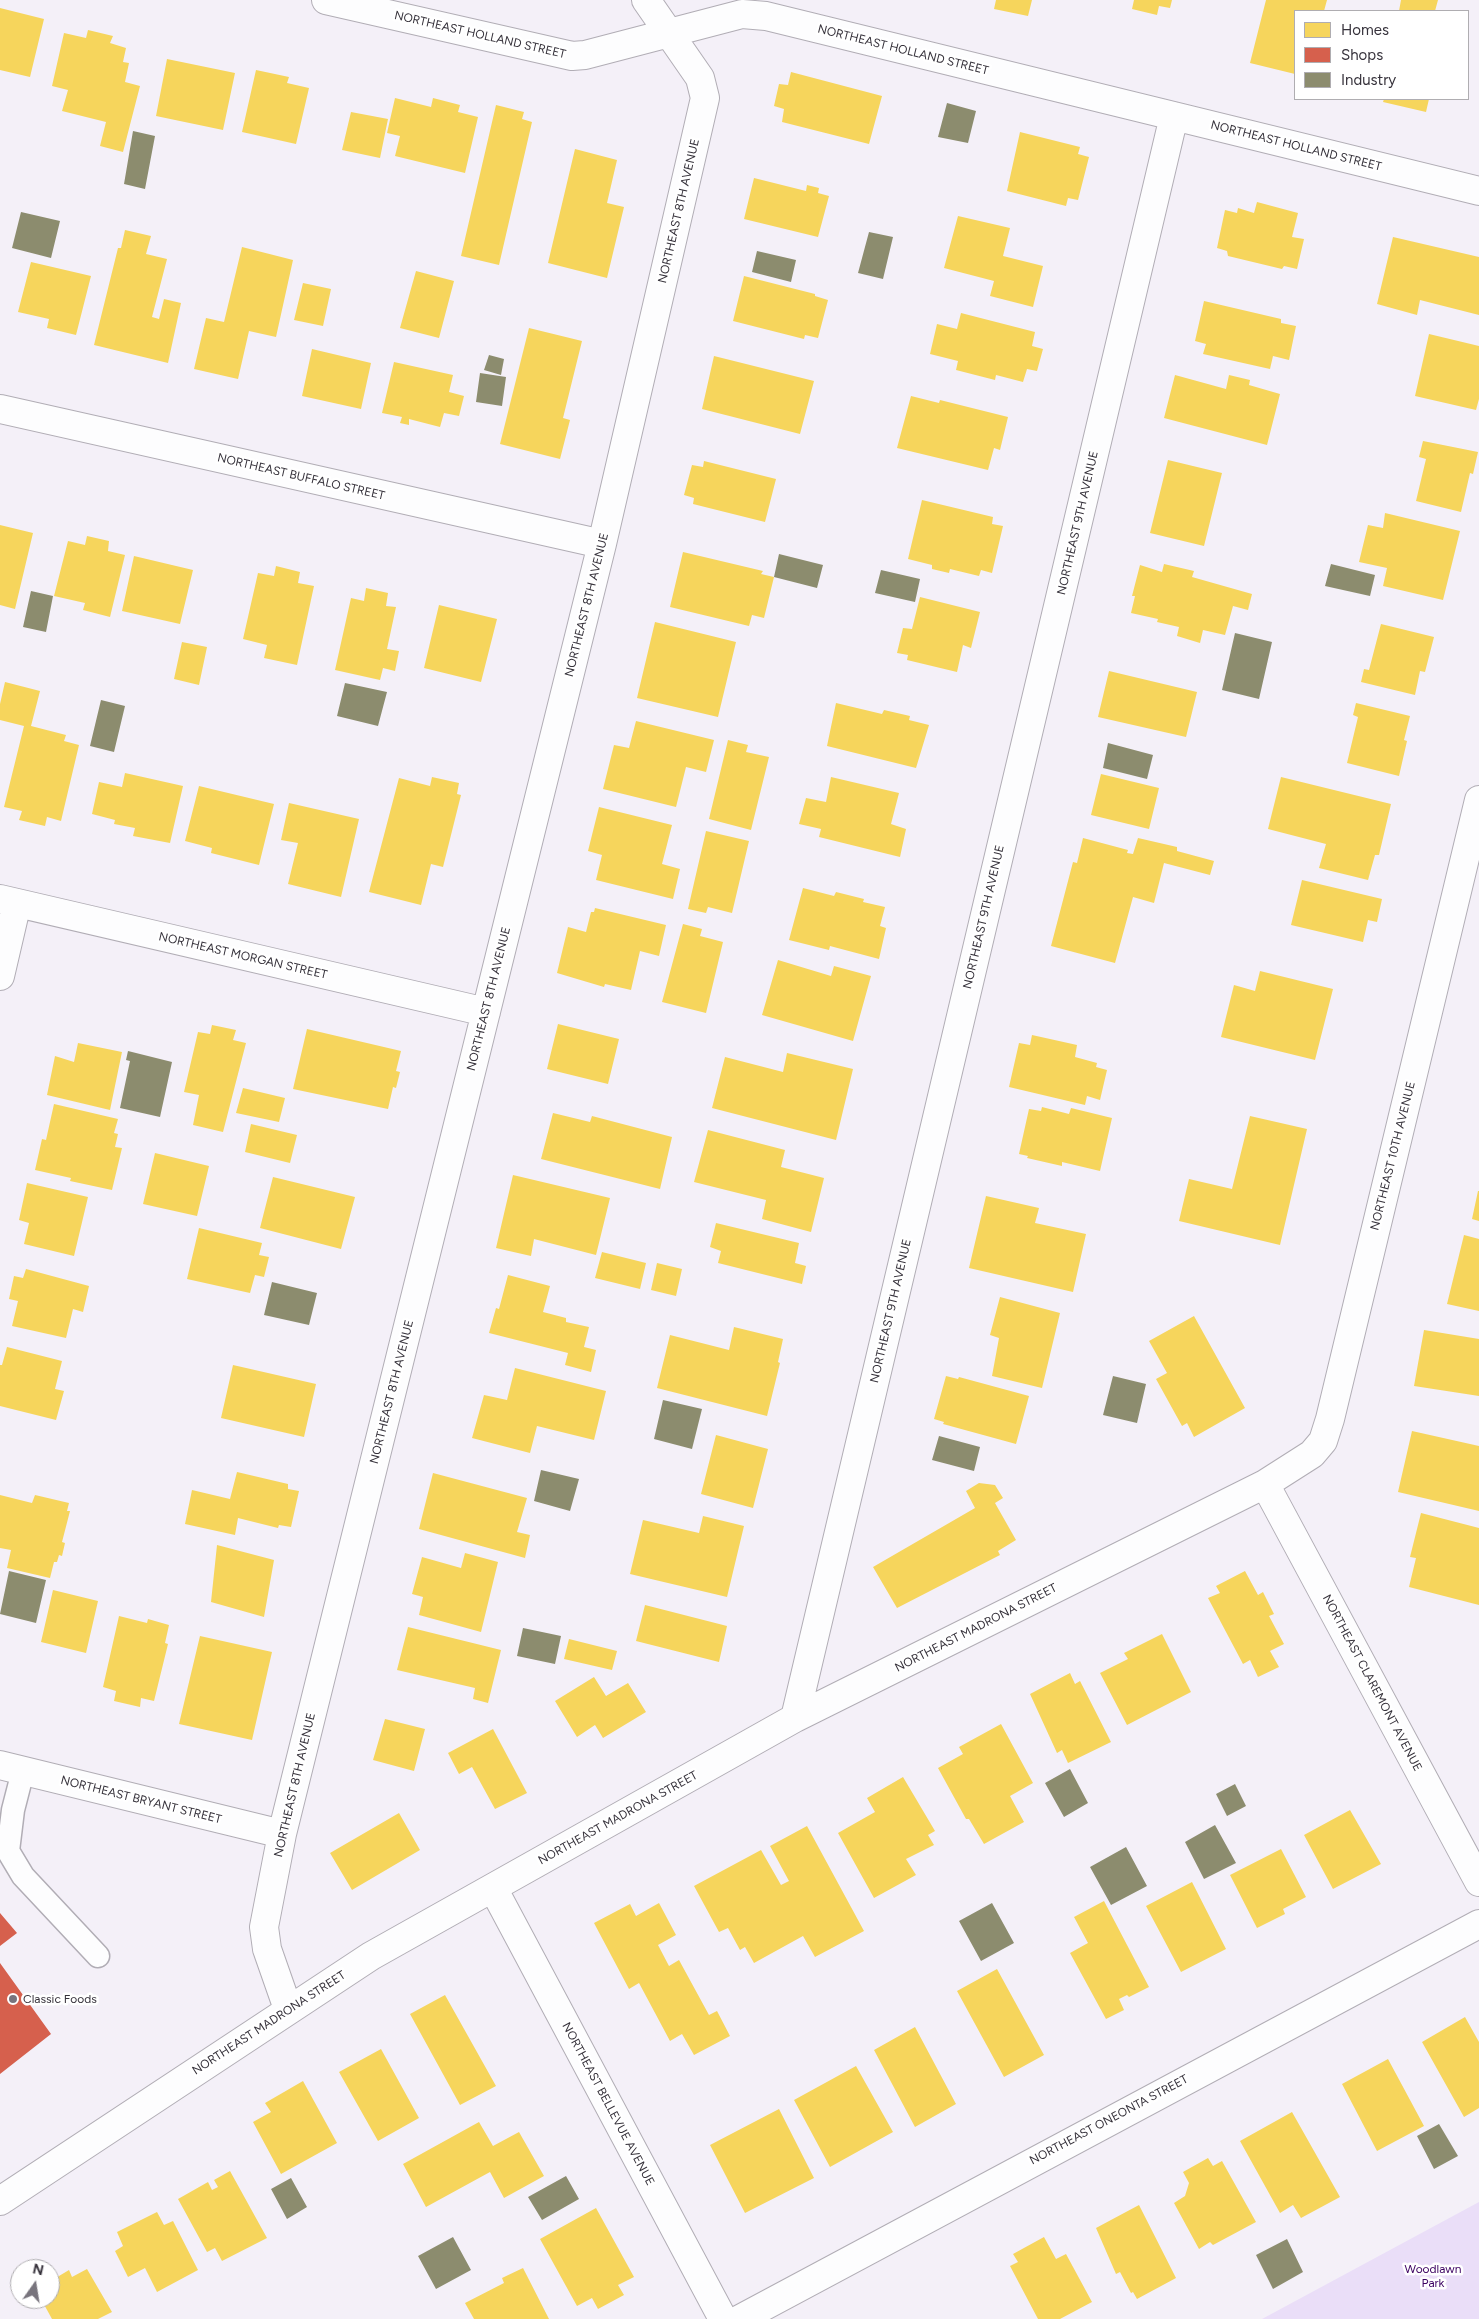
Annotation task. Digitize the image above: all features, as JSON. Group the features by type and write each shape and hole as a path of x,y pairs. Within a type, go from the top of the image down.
{"street":[{"name":"NORTHEAST HOLLAND STREET","path":"326,0 572,56 585,55 742,14 766,16 1479,191"},
{"name":"NORTHEAST 8TH AVENUE","path":"288,2009 267,1949 264,1927 282,1834 602,544 706,98 700,78 646,0"},
{"name":"NORTHEAST 9TH AVENUE","path":"795,1718 1174,116"},
{"name":"NORTHEAST BUFFALO STREET","path":"0,409 602,544"},
{"name":"NORTHEAST 10TH AVENUE","path":"1265,1484 1312,1454 1323,1441 1470,879 1479,800"},
{"name":"NORTHEAST MORGAN STREET","path":"8,901 486,1012"},
{"path":"0,976 8,901"},
{"name":"NORTHEAST MADRONA STREET","path":"0,2201 288,2009 371,1956 795,1718 1265,1484"},
{"name":"NORTHEAST CLAREMONT AVENUE","path":"1265,1484 1479,1882"},
{"name":"NORTHEAST BRYANT STREET","path":"12,1768 282,1834"},
{"name":"NORTHEAST BELLEVUE AVENUE","path":"493,1888 723,2319"},
{"name":"NORTHEAST ONEONTA STREET","path":"740,2319 1479,1924"}],"lane":[{"path":"12,1768 13,1810 8,1851 23,1876 98,1956"}],"green space":[{"name":"Woodlawn Park","path":"1479,2202 1479,2319 1262,2319"}],"building: Homes":[{"path":"996,0 1032,0 1028,16 994,9"},
{"path":"1134,0 1172,0 1170,8 1159,6 1157,15 1132,9"},
{"path":"1266,0 1327,0 1324,10 1294,10 1294,74 1250,63"},
{"path":"1401,0 1438,0 1435,10 1399,10"},
{"path":"0,8 44,19 30,77 0,70"},
{"path":"88,30 113,36 110,43 126,48 123,62 129,63 125,82 140,86 123,152 100,146 106,122 62,111 68,90 52,86 64,33 86,38"},
{"path":"167,59 235,73 223,130 156,116"},
{"path":"256,70 289,77 287,83 309,88 296,144 242,132"},
{"path":"791,72 882,96 869,144 782,122 784,109 774,106 779,84 788,85"},
{"path":"395,98 431,107 433,98 460,105 458,112 478,117 465,173 395,156 400,136 387,133"},
{"path":"1384,100 1429,100 1426,112 1383,102"},
{"path":"496,105 524,112 522,119 532,122 499,265 461,256"},
{"path":"351,112 388,119 380,158 342,150"},
{"path":"1020,132 1080,147 1078,154 1089,157 1078,200 1068,198 1066,206 1007,191"},
{"path":"575,149 617,160 607,203 624,207 607,278 548,263"},
{"path":"754,178 806,191 807,185 819,188 818,193 829,196 818,237 744,219"},
{"path":"1257,202 1298,213 1292,237 1304,239 1297,269 1284,266 1282,269 1228,256 1227,251 1217,248 1225,210 1237,213 1238,208 1254,213"},
{"path":"958,216 1010,228 1003,256 1043,266 1033,307 990,296 994,281 944,268"},
{"path":"125,230 151,236 146,254 167,259 152,317 159,319 164,299 181,303 168,363 94,345 118,248 121,248"},
{"path":"1393,237 1479,257 1479,315 1420,300 1417,315 1377,304"},
{"path":"242,247 293,260 276,337 249,331 238,379 194,369 206,318 224,322"},
{"path":"31,262 91,276 76,335 47,328 49,319 18,312"},
{"path":"416,271 454,281 439,338 400,328"},
{"path":"744,276 815,294 815,296 828,300 818,338 805,335 804,339 733,321"},
{"path":"303,283 331,289 323,326 294,320"},
{"path":"1204,301 1281,319 1281,323 1296,326 1289,360 1273,356 1270,369 1203,354 1206,344 1195,341"},
{"path":"961,313 1035,332 1032,346 1043,349 1037,371 1027,369 1023,382 996,375 995,380 956,370 958,361 930,354 937,324 957,329"},
{"path":"529,328 582,341 563,418 570,420 560,459 500,444"},
{"path":"1429,334 1479,346 1479,399 1476,410 1415,396"},
{"path":"312,349 371,363 361,409 302,396"},
{"path":"714,356 814,381 800,434 702,409"},
{"path":"394,362 453,375 449,392 464,396 459,416 444,413 440,427 409,419 409,425 400,423 402,417 382,413"},
{"path":"1175,375 1226,389 1229,375 1250,380 1249,385 1280,394 1267,445 1164,418"},
{"path":"911,396 939,403 940,400 1008,417 1000,450 994,448 988,470 897,448"},
{"path":"1423,441 1478,452 1473,474 1470,473 1461,512 1416,501 1426,459 1419,457"},
{"path":"1168,460 1222,473 1204,546 1150,533"},
{"path":"704,461 776,479 765,522 693,504 694,498 684,495 692,465 703,467"},
{"path":"922,500 993,517 992,524 1003,526 992,573 981,570 979,576 950,569 949,573 932,569 932,565 908,559"},
{"path":"1385,513 1460,531 1443,600 1383,586 1387,568 1359,562 1368,525 1383,528"},
{"path":"0,525 33,533 15,609 0,605"},
{"path":"87,536 109,541 108,551 125,555 110,617 83,610 85,603 54,596 68,541 85,545"},
{"path":"683,552 763,571 761,574 774,577 764,618 752,615 749,626 670,607"},
{"path":"134,556 193,570 180,624 122,611"},
{"path":"1164,564 1194,571 1192,577 1252,594 1248,610 1233,606 1225,635 1203,630 1200,643 1177,636 1179,627 1157,622 1158,619 1131,613 1135,596 1132,596 1140,565 1162,572"},
{"path":"276,566 300,572 298,583 314,586 297,665 264,658 267,645 243,639 258,573 274,576"},
{"path":"366,588 388,593 386,606 396,607 387,649 399,651 395,671 383,668 380,680 335,670 351,598 364,601"},
{"path":"920,597 980,612 971,648 963,645 957,672 907,660 908,655 897,653 903,628 912,629"},
{"path":"439,605 497,619 481,682 424,668"},
{"path":"655,622 736,642 718,717 637,698"},
{"path":"1381,624 1434,637 1425,672 1420,671 1415,695 1361,682 1364,669 1369,670"},
{"path":"182,642 207,647 199,685 174,679"},
{"path":"1109,671 1197,692 1186,737 1098,717"},
{"path":"5,682 40,691 31,726 66,735 64,741 79,745 61,821 47,817 45,826 19,820 22,811 4,807 24,726 0,720 0,704"},
{"path":"836,703 882,714 884,710 910,716 909,720 929,725 916,768 827,746"},
{"path":"1356,703 1410,716 1404,740 1407,741 1399,776 1347,763 1358,717 1353,715"},
{"path":"636,721 714,740 706,772 686,767 676,807 603,789 614,745 629,748"},
{"path":"728,740 748,745 746,752 769,757 751,830 709,819"},
{"path":"125,773 183,786 170,843 133,836 135,828 114,824 115,820 92,814 99,782 122,787"},
{"path":"1101,774 1159,788 1149,829 1091,815"},
{"path":"432,777 459,783 457,794 461,795 443,867 431,864 421,905 369,892 399,778 430,786"},
{"path":"831,777 899,793 891,824 906,829 900,857 819,837 821,829 799,824 806,798 826,802"},
{"path":"1281,777 1391,804 1379,855 1375,855 1368,880 1319,868 1326,844 1268,829"},
{"path":"199,786 274,804 259,865 211,853 212,848 185,841"},
{"path":"289,803 359,819 341,897 288,884 298,843 281,840"},
{"path":"599,807 672,825 662,864 680,869 673,899 596,880 602,855 588,851"},
{"path":"706,831 749,841 732,913 708,907 706,913 688,909"},
{"path":"1083,838 1128,850 1127,853 1133,854 1138,838 1177,847 1177,851 1214,861 1210,875 1164,863 1154,903 1133,897 1115,963 1051,946 1073,862 1077,863"},
{"path":"1302,880 1382,899 1377,922 1368,920 1363,942 1291,925"},
{"path":"803,888 834,896 836,892 864,899 863,902 885,907 880,926 886,928 879,959 830,946 829,950 789,940"},
{"path":"595,908 666,925 659,956 640,951 631,990 605,984 604,987 557,973 568,927 586,932 591,912 594,912"},
{"path":"683,924 702,929 700,936 723,942 706,1013 662,1002"},
{"path":"778,960 831,976 834,966 871,976 853,1041 762,1015"},
{"path":"1260,971 1333,989 1315,1060 1221,1037 1234,985 1255,991"},
{"path":"558,1024 619,1039 608,1084 547,1069"},
{"path":"212,1025 236,1030 233,1040 246,1043 223,1132 193,1125 199,1095 184,1092 198,1032 210,1034"},
{"path":"307,1029 401,1051 396,1071 400,1072 396,1088 393,1087 388,1109 293,1089"},
{"path":"1032,1035 1077,1045 1075,1057 1097,1063 1096,1067 1107,1070 1100,1100 1087,1096 1085,1105 1009,1087 1019,1043 1030,1045"},
{"path":"78,1043 122,1052 110,1110 47,1095 55,1056 74,1062"},
{"path":"787,1053 853,1069 836,1140 712,1108 725,1057 783,1072"},
{"path":"243,1088 285,1098 279,1122 236,1113"},
{"path":"54,1104 118,1119 114,1133 118,1134 115,1147 122,1148 112,1190 70,1181 71,1178 35,1170 42,1139 46,1140"},
{"path":"1042,1107 1069,1114 1071,1108 1112,1118 1100,1171 1062,1162 1062,1166 1027,1158 1028,1156 1019,1154 1029,1109 1041,1111"},
{"path":"553,1113 590,1122 592,1116 672,1137 660,1189 541,1159"},
{"path":"1250,1116 1307,1129 1280,1245 1179,1221 1189,1179 1232,1189"},
{"path":"251,1124 297,1135 290,1163 245,1152"},
{"path":"708,1130 785,1150 781,1167 824,1178 811,1232 762,1219 766,1200 694,1182"},
{"path":"155,1153 209,1166 197,1216 143,1204"},
{"path":"513,1175 610,1198 596,1255 534,1239 531,1256 496,1248"},
{"path":"273,1177 355,1197 341,1249 260,1228"},
{"path":"27,1183 88,1197 74,1256 24,1244 29,1223 19,1220"},
{"path":"1479,1191 1479,1221 1472,1219"},
{"path":"986,1196 1039,1208 1035,1223 1086,1234 1073,1292 969,1268"},
{"path":"716,1223 799,1243 795,1263 806,1266 802,1284 718,1263 721,1251 710,1247"},
{"path":"199,1228 262,1243 259,1255 269,1257 264,1277 255,1275 250,1293 187,1279"},
{"path":"1464,1235 1479,1239 1479,1311 1447,1304"},
{"path":"602,1252 646,1263 640,1289 595,1278"},
{"path":"657,1263 682,1269 676,1296 651,1290"},
{"path":"26,1269 89,1286 83,1312 73,1309 66,1338 12,1326 18,1301 9,1299 14,1276 23,1278"},
{"path":"508,1275 550,1286 543,1312 566,1318 566,1322 589,1327 584,1347 596,1350 591,1372 565,1365 568,1353 489,1333 496,1308 499,1309"},
{"path":"1000,1297 1060,1313 1042,1388 992,1376 999,1338 990,1335"},
{"path":"1194,1316 1245,1408 1194,1437 1187,1423 1182,1426 1156,1379 1167,1373 1149,1341"},
{"path":"734,1327 783,1339 778,1362 780,1363 767,1416 657,1388 670,1335 729,1350"},
{"path":"1424,1330 1479,1339 1479,1396 1414,1386"},
{"path":"7,1347 62,1361 55,1389 64,1391 56,1420 0,1406 0,1365 2,1365"},
{"path":"233,1365 316,1384 304,1437 221,1418"},
{"path":"515,1368 606,1391 594,1440 537,1426 530,1453 472,1438 484,1395 507,1400"},
{"path":"946,1376 958,1379 959,1377 1029,1396 1016,1444 943,1424 944,1422 934,1419"},
{"path":"1412,1431 1479,1446 1479,1511 1398,1492"},
{"path":"716,1435 768,1449 753,1508 701,1494"},
{"path":"237,1472 288,1484 288,1489 299,1491 291,1527 279,1525 278,1528 238,1518 235,1535 185,1524 192,1490 230,1499"},
{"path":"433,1473 527,1498 517,1532 530,1535 525,1558 419,1529"},
{"path":"979,1483 995,1485 1003,1498 995,1503 1016,1540 998,1551 1000,1555 897,1608 873,1567 975,1508 966,1491"},
{"path":"0,1495 32,1503 35,1495 69,1503 67,1511 70,1511 62,1542 65,1543 62,1556 59,1555 57,1562 54,1562 50,1578 7,1568 11,1550 0,1548"},
{"path":"1421,1513 1479,1528 1479,1605 1409,1587 1416,1558 1410,1557"},
{"path":"703,1516 744,1526 727,1597 630,1574 643,1520 699,1533"},
{"path":"217,1545 274,1560 264,1617 211,1602"},
{"path":"465,1553 498,1562 481,1632 419,1615 423,1597 412,1594 422,1557 461,1568"},
{"path":"1245,1571 1258,1595 1263,1592 1274,1614 1269,1616 1284,1644 1270,1651 1279,1667 1258,1677 1250,1660 1243,1664 1208,1598 1220,1593 1216,1586"},
{"path":"53,1590 98,1601 86,1653 41,1642"},
{"path":"645,1605 727,1626 719,1662 636,1641"},
{"path":"119,1616 147,1623 148,1619 169,1625 165,1643 168,1644 154,1701 141,1698 140,1707 114,1701 116,1691 103,1687"},
{"path":"408,1627 501,1650 488,1703 473,1699 475,1688 397,1670"},
{"path":"1162,1634 1191,1692 1127,1725 1100,1673 1128,1659 1124,1653"},
{"path":"200,1636 272,1652 252,1740 179,1724"},
{"path":"569,1639 617,1651 612,1670 564,1659"},
{"path":"1070,1673 1075,1684 1080,1681 1111,1742 1068,1763 1062,1750 1057,1753 1030,1694"},
{"path":"594,1677 606,1696 628,1683 646,1712 603,1738 595,1725 577,1737 555,1701"},
{"path":"385,1719 425,1729 414,1771 373,1760"},
{"path":"1001,1724 1033,1783 1010,1796 1024,1822 984,1844 969,1819 966,1819 938,1768 963,1754 959,1747"},
{"path":"493,1729 527,1793 495,1809 472,1767 459,1774 448,1753"},
{"path":"903,1777 935,1831 928,1835 934,1845 906,1859 916,1875 874,1898 838,1833 875,1812 867,1798"},
{"path":"1350,1810 1381,1864 1333,1889 1304,1835"},
{"path":"399,1813 420,1850 352,1890 330,1853"},
{"path":"807,1826 864,1931 815,1957 803,1936 754,1963 745,1947 740,1950 728,1928 719,1932 694,1886 761,1850 781,1885 789,1881 770,1846"},
{"path":"1281,1849 1306,1897 1283,1909 1285,1914 1257,1928 1230,1875"},
{"path":"1192,1882 1226,1949 1181,1972 1146,1906"},
{"path":"1104,1901 1149,1987 1129,1997 1127,1995 1119,1999 1124,2010 1106,2019 1070,1953 1088,1943 1074,1917"},
{"path":"659,1903 676,1935 658,1945 669,1966 679,1960 709,2015 717,2011 730,2036 694,2055 682,2034 670,2041 639,1983 629,1989 594,1923 630,1904 636,1916"},
{"path":"997,1969 1044,2055 1004,2077 957,1991"},
{"path":"445,1995 496,2086 460,2105 410,2014"},
{"path":"1465,2017 1479,2042 1479,2108 1464,2117 1422,2042"},
{"path":"915,2027 956,2104 915,2127 874,2050"},
{"path":"381,2049 419,2118 378,2141 339,2072"},
{"path":"1388,2059 1424,2126 1377,2151 1342,2084"},
{"path":"856,2066 893,2132 830,2167 794,2100"},
{"path":"303,2081 337,2143 281,2174 253,2122 271,2112 265,2103"},
{"path":"779,2109 814,2178 745,2213 710,2145"},
{"path":"1292,2112 1340,2197 1301,2218 1293,2205 1280,2213 1240,2141"},
{"path":"479,2122 493,2146 519,2132 544,2176 504,2198 490,2172 426,2207 403,2164"},
{"path":"1208,2158 1213,2166 1222,2161 1256,2222 1213,2245 1210,2242 1199,2249 1174,2203 1185,2196 1189,2183 1183,2172"},
{"path":"230,2171 267,2238 222,2261 215,2248 207,2252 178,2199 208,2182 212,2190 218,2187 214,2180"},
{"path":"1139,2205 1176,2278 1137,2299 1133,2292 1131,2293 1120,2272 1116,2274 1096,2228"},
{"path":"596,2208 634,2277 618,2285 624,2295 598,2309 592,2298 577,2306 540,2239"},
{"path":"157,2212 164,2225 173,2221 198,2270 157,2292 145,2268 128,2277 115,2251 123,2246 117,2232"},
{"path":"1044,2237 1056,2259 1066,2254 1092,2302 1060,2319 1038,2319 1010,2266 1018,2262 1013,2254"},
{"path":"523,2268 549,2319 474,2319 465,2303 504,2283 502,2278"},
{"path":"87,2269 112,2312 98,2319 52,2319 46,2309 60,2309 60,2275 69,2270 72,2277"}],"building: Shops":[{"path":"0,1913 17,1933 0,1946"},
{"name":"Classic Foods","path":"0,1963 51,2034 0,2074"}],"building: Industry":[{"path":"947,103 976,111 968,143 938,137"},
{"path":"133,131 155,136 145,189 124,184"},
{"path":"21,212 60,221 51,258 12,248"},
{"path":"869,232 893,237 883,279 858,273"},
{"path":"757,251 796,260 791,282 752,272"},
{"path":"489,355 504,359 501,375 484,370"},
{"path":"480,373 506,377 502,406 476,402"},
{"path":"779,554 823,565 817,588 774,577"},
{"path":"1331,564 1375,575 1370,596 1325,586"},
{"path":"881,570 920,579 915,602 875,593"},
{"path":"31,591 53,596 46,632 23,627"},
{"path":"1235,633 1272,642 1259,699 1222,690"},
{"path":"345,683 387,692 378,726 337,716"},
{"path":"101,700 125,706 114,752 90,746"},
{"path":"1108,743 1153,755 1147,779 1103,768"},
{"path":"128,1051 172,1062 160,1117 120,1108 130,1061 126,1060"},
{"path":"272,1282 317,1293 309,1325 264,1315"},
{"path":"1113,1376 1146,1384 1137,1423 1103,1415"},
{"path":"663,1400 702,1409 692,1449 654,1439"},
{"path":"939,1436 980,1447 974,1471 932,1460"},
{"path":"541,1470 579,1479 570,1511 534,1501"},
{"path":"9,1571 46,1580 36,1623 0,1614"},
{"path":"523,1628 561,1636 555,1664 517,1656"},
{"path":"1070,1769 1088,1803 1064,1817 1045,1783"},
{"path":"1235,1784 1246,1806 1227,1816 1216,1794"},
{"path":"1215,1825 1236,1863 1204,1879 1185,1842"},
{"path":"1126,1847 1147,1886 1111,1905 1090,1867"},
{"path":"992,1903 1014,1943 981,1961 959,1921"},
{"path":"1439,2124 1458,2156 1434,2169 1417,2136"},
{"path":"566,2176 579,2199 542,2220 528,2197"},
{"path":"291,2178 307,2207 287,2219 271,2189"},
{"path":"453,2237 471,2270 436,2289 418,2256"},
{"path":"1287,2239 1303,2272 1273,2289 1256,2255"}],"place":[{"name":"Classic Foods","path":"13,1999"}]}
